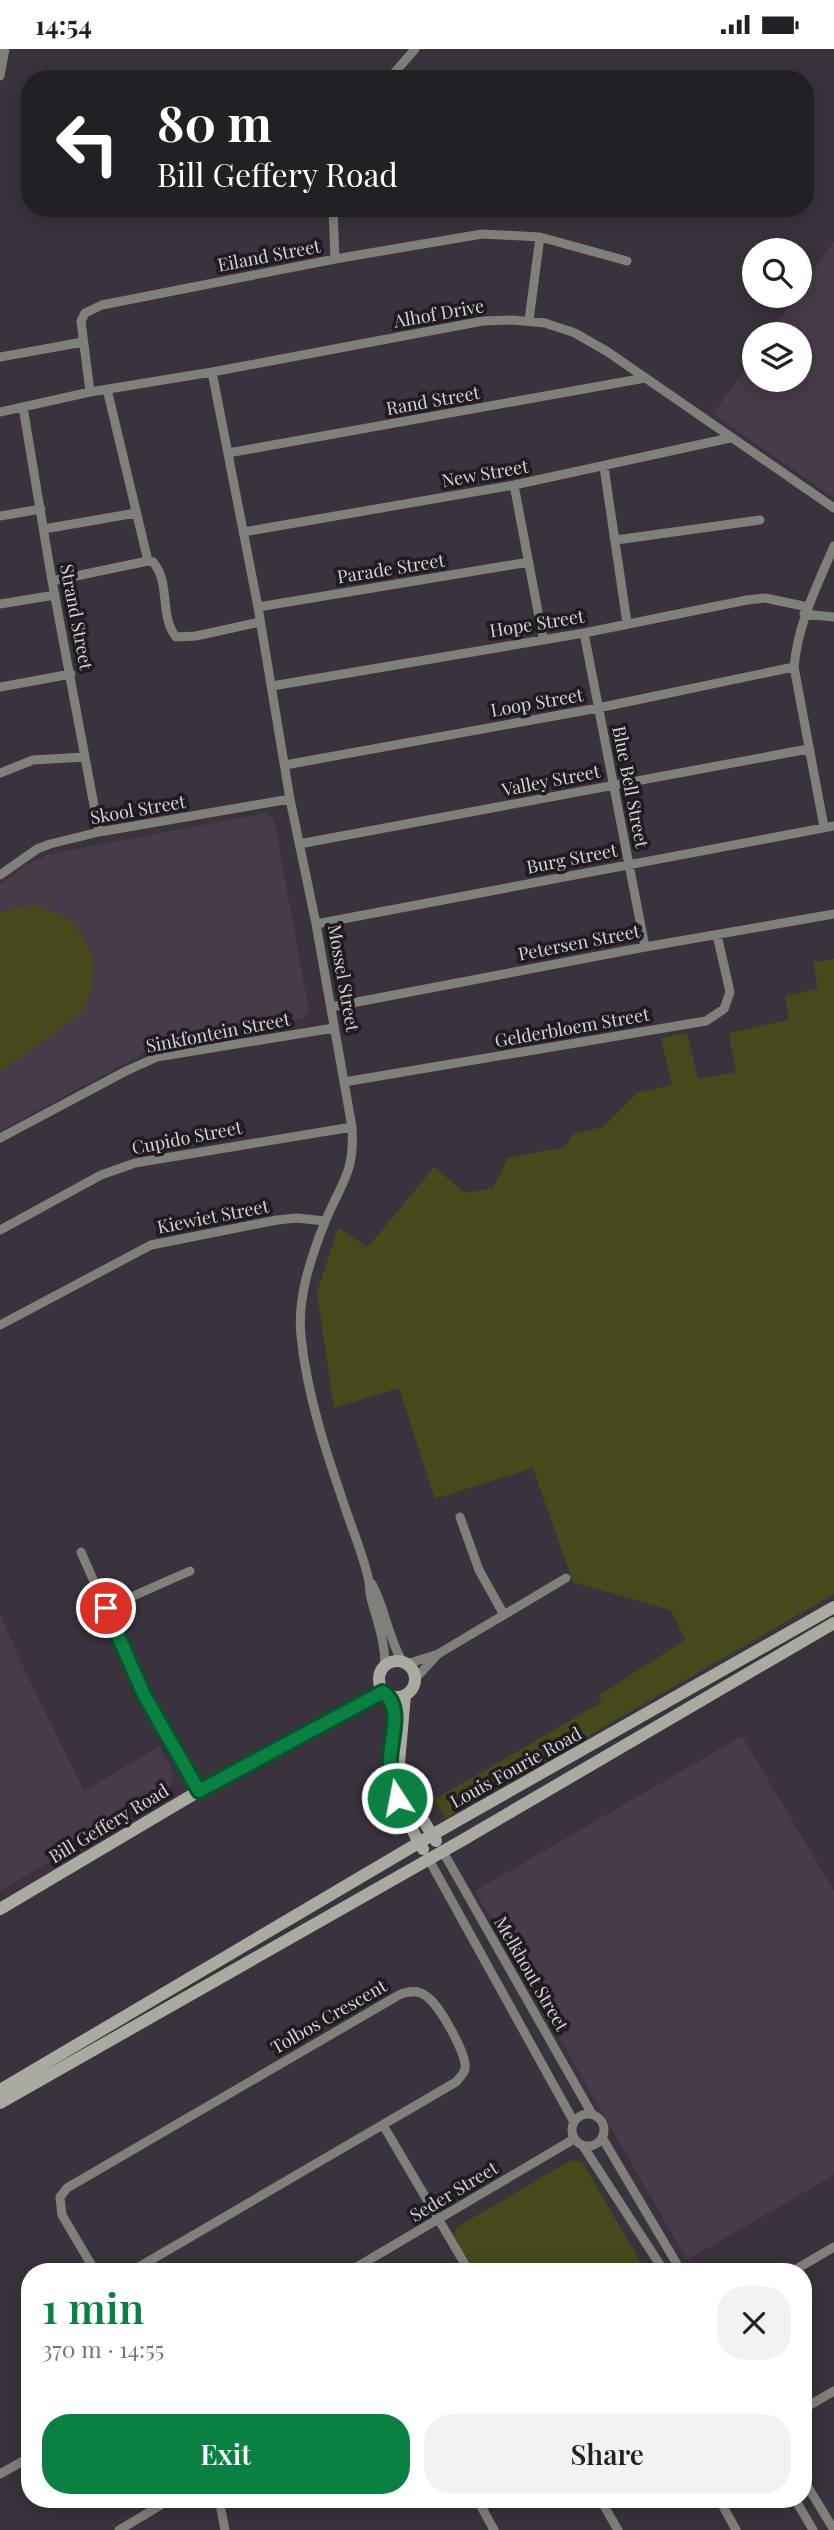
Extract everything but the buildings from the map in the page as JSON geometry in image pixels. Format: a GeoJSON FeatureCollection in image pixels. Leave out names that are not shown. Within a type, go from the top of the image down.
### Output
{"type":"FeatureCollection","features":[{"type":"Feature","properties":{"kind":"main road","name":"Louis Fourie Road"},"geometry":{"type":"LineString","coordinates":[[0,2089],[432,1835],[834,1607]]}},
{"type":"Feature","properties":{"kind":"main road","name":"Louis Fourie Road"},"geometry":{"type":"LineString","coordinates":[[0,2103],[834,1623]]}},
{"type":"Feature","properties":{"kind":"main road"},"geometry":{"type":"LineString","coordinates":[[383,1690],[399,1697],[411,1691],[415,1679],[411,1668],[396,1661],[385,1665],[379,1673],[383,1690],[394,1717],[390,1763],[394,1790],[428,1858]]}},
{"type":"Feature","properties":{"kind":"main road","name":"Bill Geffery Road"},"geometry":{"type":"LineString","coordinates":[[0,1909],[199,1791],[383,1690]]}},
{"type":"Feature","properties":{"kind":"main road"},"geometry":{"type":"LineString","coordinates":[[405,1695],[399,1763],[410,1799],[442,1850]]}},
{"type":"Feature","properties":{"kind":"street"},"geometry":{"type":"LineString","coordinates":[[0,76],[5,49]]}},
{"type":"Feature","properties":{"kind":"street"},"geometry":{"type":"LineString","coordinates":[[397,70],[415,49]]}},
{"type":"Feature","properties":{"kind":"street"},"geometry":{"type":"LineString","coordinates":[[333,217],[335,259]]}},
{"type":"Feature","properties":{"kind":"street","name":"Eiland Street"},"geometry":{"type":"LineString","coordinates":[[90,392],[81,321],[85,313],[92,308],[335,259],[482,234],[540,237],[627,261]]}},
{"type":"Feature","properties":{"kind":"street"},"geometry":{"type":"LineString","coordinates":[[529,320],[540,237]]}},
{"type":"Feature","properties":{"kind":"street","name":"Alhof Drive"},"geometry":{"type":"LineString","coordinates":[[0,412],[90,392],[483,321],[529,320],[575,333],[834,508]]}},
{"type":"Feature","properties":{"kind":"street"},"geometry":{"type":"LineString","coordinates":[[0,357],[83,342]]}},
{"type":"Feature","properties":{"kind":"street","name":"Mossel Street"},"geometry":{"type":"LineString","coordinates":[[212,372],[258,607],[290,799],[316,924],[352,1127],[354,1147],[351,1167],[326,1221],[305,1288],[300,1315],[311,1394],[369,1580]]}},
{"type":"Feature","properties":{"kind":"street","name":"Rand Street"},"geometry":{"type":"LineString","coordinates":[[228,453],[645,378]]}},
{"type":"Feature","properties":{"kind":"street"},"geometry":{"type":"LineString","coordinates":[[107,389],[148,561]]}},
{"type":"Feature","properties":{"kind":"street","name":"Strand Street"},"geometry":{"type":"LineString","coordinates":[[23,407],[99,832]]}},
{"type":"Feature","properties":{"kind":"street","name":"New Street"},"geometry":{"type":"LineString","coordinates":[[243,532],[514,485],[730,438]]}},
{"type":"Feature","properties":{"kind":"street"},"geometry":{"type":"LineString","coordinates":[[604,467],[627,623]]}},
{"type":"Feature","properties":{"kind":"street"},"geometry":{"type":"LineString","coordinates":[[514,485],[543,638]]}},
{"type":"Feature","properties":{"kind":"street"},"geometry":{"type":"LineString","coordinates":[[0,516],[41,509]]}},
{"type":"Feature","properties":{"kind":"street"},"geometry":{"type":"LineString","coordinates":[[44,529],[136,513]]}},
{"type":"Feature","properties":{"kind":"street"},"geometry":{"type":"LineString","coordinates":[[616,540],[760,520]]}},
{"type":"Feature","properties":{"kind":"street"},"geometry":{"type":"LineString","coordinates":[[829,826],[808,749],[794,667],[796,644],[806,610],[834,546]]}},
{"type":"Feature","properties":{"kind":"street"},"geometry":{"type":"LineString","coordinates":[[52,581],[148,561],[153,562],[161,575],[169,626],[176,637],[196,636],[260,622]]}},
{"type":"Feature","properties":{"kind":"street","name":"Parade Street"},"geometry":{"type":"LineString","coordinates":[[258,607],[529,562]]}},
{"type":"Feature","properties":{"kind":"street"},"geometry":{"type":"LineString","coordinates":[[0,604],[55,595]]}},
{"type":"Feature","properties":{"kind":"street","name":"Hope Street"},"geometry":{"type":"LineString","coordinates":[[272,686],[584,632],[747,600],[765,599],[834,617]]}},
{"type":"Feature","properties":{"kind":"street","name":"Blue Bell Street"},"geometry":{"type":"LineString","coordinates":[[584,632],[645,947]]}},
{"type":"Feature","properties":{"kind":"street","name":"Loop Street"},"geometry":{"type":"LineString","coordinates":[[285,765],[598,708],[794,667]]}},
{"type":"Feature","properties":{"kind":"street"},"geometry":{"type":"LineString","coordinates":[[0,687],[71,674]]}},
{"type":"Feature","properties":{"kind":"street","name":"Valley Street"},"geometry":{"type":"LineString","coordinates":[[299,844],[808,749]]}},
{"type":"Feature","properties":{"kind":"street"},"geometry":{"type":"LineString","coordinates":[[0,773],[33,761],[85,757]]}},
{"type":"Feature","properties":{"kind":"street","name":"Skool Street"},"geometry":{"type":"LineString","coordinates":[[0,875],[44,846],[99,832],[290,799]]}},
{"type":"Feature","properties":{"kind":"street","name":"Burg Street"},"geometry":{"type":"LineString","coordinates":[[316,924],[829,826]]}},
{"type":"Feature","properties":{"kind":"street","name":"Petersen Street"},"geometry":{"type":"LineString","coordinates":[[331,1007],[834,914]]}},
{"type":"Feature","properties":{"kind":"street","name":"Gelderbloem Street"},"geometry":{"type":"LineString","coordinates":[[344,1082],[706,1021],[724,1009],[730,992],[717,935]]}},
{"type":"Feature","properties":{"kind":"street","name":"Sinkfontein Street"},"geometry":{"type":"LineString","coordinates":[[0,1138],[157,1057],[334,1028]]}},
{"type":"Feature","properties":{"kind":"street","name":"Cupido Street"},"geometry":{"type":"LineString","coordinates":[[0,1230],[101,1175],[135,1163],[176,1154],[352,1127]]}},
{"type":"Feature","properties":{"kind":"street","name":"Kiewiet Street"},"geometry":{"type":"LineString","coordinates":[[0,1325],[151,1245],[277,1220],[297,1218],[326,1221]]}},
{"type":"Feature","properties":{"kind":"street"},"geometry":{"type":"LineString","coordinates":[[460,1517],[478,1570],[504,1615]]}},
{"type":"Feature","properties":{"kind":"street"},"geometry":{"type":"LineString","coordinates":[[81,1552],[144,1695],[199,1791]]}},
{"type":"Feature","properties":{"kind":"street"},"geometry":{"type":"LineString","coordinates":[[106,1608],[190,1571]]}},
{"type":"Feature","properties":{"kind":"street"},"geometry":{"type":"LineString","coordinates":[[369,1580],[377,1595],[392,1644],[404,1663],[438,1654],[566,1578]]}},
{"type":"Feature","properties":{"kind":"street"},"geometry":{"type":"LineString","coordinates":[[369,1580],[371,1598],[384,1644],[385,1665]]}},
{"type":"Feature","properties":{"kind":"street"},"geometry":{"type":"LineString","coordinates":[[415,1679],[438,1654]]}},
{"type":"Feature","properties":{"kind":"street","name":"Melkhout Street"},"geometry":{"type":"LineString","coordinates":[[442,1850],[592,2114]]}},
{"type":"Feature","properties":{"kind":"street","name":"Melkhout Street"},"geometry":{"type":"LineString","coordinates":[[428,1858],[574,2122]]}},
{"type":"Feature","properties":{"kind":"street","name":"Tolbos Crescent"},"geometry":{"type":"LineString","coordinates":[[90,2263],[62,2215],[60,2197],[67,2188],[399,1995],[419,1993],[431,1999],[465,2059],[465,2069],[456,2082],[146,2263]]}},
{"type":"Feature","properties":{"kind":"street"},"geometry":{"type":"LineString","coordinates":[[659,2263],[583,2146],[574,2139],[574,2122],[583,2115],[592,2114],[603,2122],[603,2139],[676,2263]]}},
{"type":"Feature","properties":{"kind":"street"},"geometry":{"type":"LineString","coordinates":[[383,2125],[464,2263]]}},
{"type":"Feature","properties":{"kind":"street","name":"Seder Street"},"geometry":{"type":"LineString","coordinates":[[364,2263],[574,2139]]}},
{"type":"Feature","properties":{"kind":"street"},"geometry":{"type":"LineString","coordinates":[[583,2146],[594,2146],[603,2139]]}},
{"type":"Feature","properties":{"kind":"street"},"geometry":{"type":"LineString","coordinates":[[807,2263],[834,2248]]}},
{"type":"Feature","properties":{"kind":"street"},"geometry":{"type":"LineString","coordinates":[[812,2404],[834,2391]]}},
{"type":"Feature","properties":{"kind":"street"},"geometry":{"type":"LineString","coordinates":[[0,2474],[21,2462]]}},
{"type":"Feature","properties":{"kind":"street"},"geometry":{"type":"LineString","coordinates":[[812,2494],[834,2530]]}},
{"type":"Feature","properties":{"kind":"street"},"geometry":{"type":"LineString","coordinates":[[119,2530],[155,2508]]}},
{"type":"Feature","properties":{"kind":"street"},"geometry":{"type":"LineString","coordinates":[[221,2508],[225,2530]]}},
{"type":"Feature","properties":{"kind":"street"},"geometry":{"type":"LineString","coordinates":[[482,2508],[494,2530]]}},
{"type":"Feature","properties":{"kind":"street"},"geometry":{"type":"LineString","coordinates":[[605,2508],[618,2530]]}},
{"type":"Feature","properties":{"kind":"street"},"geometry":{"type":"LineString","coordinates":[[724,2508],[736,2530]]}},
{"type":"Feature","properties":{"kind":"street"},"geometry":{"type":"LineString","coordinates":[[800,2508],[813,2530]]}},
{"type":"Feature","properties":{"kind":"shaded area"},"geometry":{"type":"Polygon","coordinates":[[[834,241],[834,498],[713,414],[742,373],[742,392],[812,392],[812,322],[778,322],[787,308],[812,308],[812,273],[834,241]]]}},
{"type":"Feature","properties":{"kind":"shaded area"},"geometry":{"type":"Polygon","coordinates":[[[267,813],[274,819],[309,1011],[303,1018],[155,1047],[0,1131],[0,885],[26,865],[50,854],[267,813]]]}},
{"type":"Feature","properties":{"kind":"shaded area"},"geometry":{"type":"Polygon","coordinates":[[[0,1613],[23,1667],[84,1791],[160,1746],[174,1775],[168,1792],[0,1891],[0,1613]]]}},
{"type":"Feature","properties":{"kind":"shaded area"},"geometry":{"type":"Polygon","coordinates":[[[742,1736],[834,1891],[834,2175],[687,2260],[475,1891],[742,1736]]]}},
{"type":"Feature","properties":{"kind":"green space"},"geometry":{"type":"Polygon","coordinates":[[[38,905],[74,922],[93,957],[92,989],[82,1013],[0,1072],[0,914],[6,910],[38,905]]]}},
{"type":"Feature","properties":{"kind":"green space"},"geometry":{"type":"Polygon","coordinates":[[[834,959],[834,1594],[529,1770],[506,1776],[446,1819],[434,1800],[602,1702],[598,1696],[685,1640],[671,1610],[573,1582],[533,1468],[435,1499],[399,1388],[334,1408],[317,1292],[338,1228],[368,1247],[434,1167],[465,1193],[493,1188],[508,1158],[565,1147],[573,1134],[603,1127],[637,1093],[672,1085],[661,1038],[687,1033],[698,1079],[736,1072],[729,1033],[789,1020],[785,996],[818,989],[813,962],[834,959]]]}},
{"type":"Feature","properties":{"kind":"green space"},"geometry":{"type":"Polygon","coordinates":[[[572,2160],[582,2162],[641,2263],[470,2263],[454,2236],[457,2227],[572,2160]]]}},
{"type":"Feature","properties":{"kind":"route"},"geometry":{"type":"LineString","coordinates":[[106,1608],[144,1695],[199,1791],[383,1692],[388,1695],[394,1717],[390,1763],[397,1798]]}}]}
